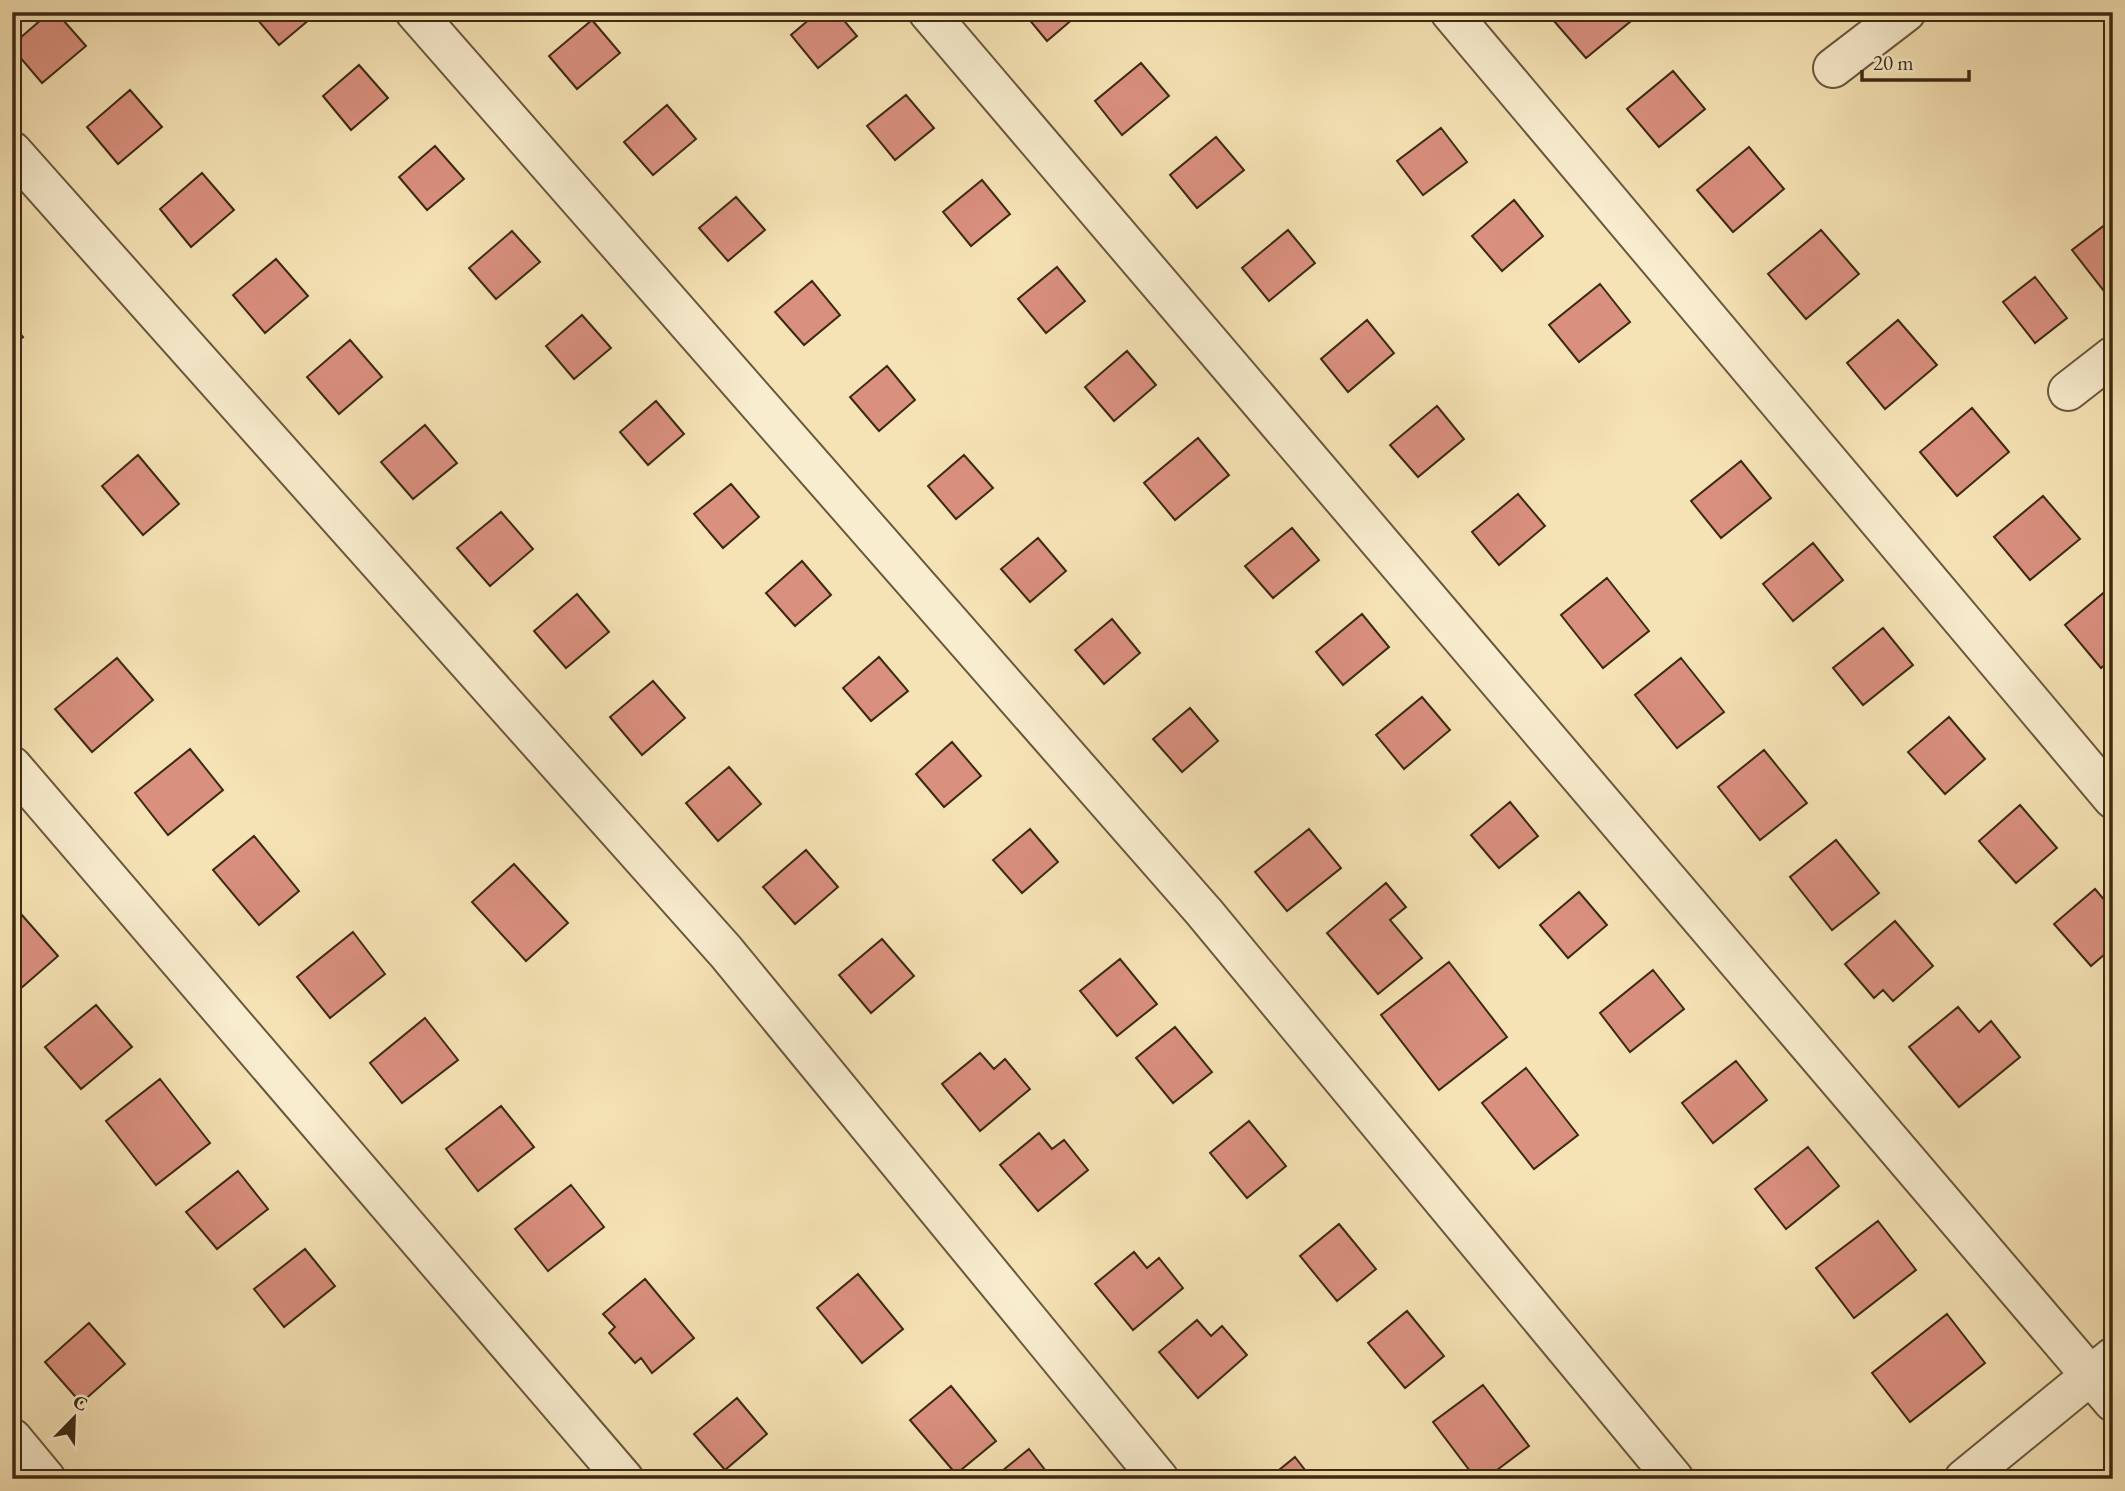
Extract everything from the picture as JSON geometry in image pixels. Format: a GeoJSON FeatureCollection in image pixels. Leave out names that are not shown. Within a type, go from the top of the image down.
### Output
{"type":"FeatureCollection","features":[{"type":"Feature","properties":{"kind":"street"},"geometry":{"type":"LineString","coordinates":[[415,12],[1204,912],[1674,1479]]}},
{"type":"Feature","properties":{"kind":"street"},"geometry":{"type":"LineString","coordinates":[[928,12],[2105,1378],[1964,1479]]}},
{"type":"Feature","properties":{"kind":"street"},"geometry":{"type":"LineString","coordinates":[[1450,12],[2113,799]]}},
{"type":"Feature","properties":{"kind":"street"},"geometry":{"type":"LineString","coordinates":[[1833,68],[1906,12]]}},
{"type":"Feature","properties":{"kind":"street"},"geometry":{"type":"LineString","coordinates":[[12,151],[726,952],[1159,1479]]}},
{"type":"Feature","properties":{"kind":"street"},"geometry":{"type":"LineString","coordinates":[[2068,391],[2113,356]]}},
{"type":"Feature","properties":{"kind":"street"},"geometry":{"type":"LineString","coordinates":[[12,766],[624,1479]]}},
{"type":"Feature","properties":{"kind":"street"},"geometry":{"type":"LineString","coordinates":[[12,1438],[46,1479]]}},
{"type":"Feature","properties":{"kind":"building"},"geometry":{"type":"Polygon","coordinates":[[[50,12],[56,12],[86,46],[42,83],[12,45],[50,12]]]}},
{"type":"Feature","properties":{"kind":"building"},"geometry":{"type":"Polygon","coordinates":[[[251,12],[314,12],[316,14],[279,45],[251,12]]]}},
{"type":"Feature","properties":{"kind":"building"},"geometry":{"type":"Polygon","coordinates":[[[818,12],[837,12],[857,36],[818,68],[791,35],[818,12]]]}},
{"type":"Feature","properties":{"kind":"building"},"geometry":{"type":"Polygon","coordinates":[[[1023,12],[1081,12],[1047,41],[1023,12]]]}},
{"type":"Feature","properties":{"kind":"building"},"geometry":{"type":"Polygon","coordinates":[[[1565,12],[1624,12],[1631,21],[1586,58],[1554,21],[1565,12]]]}},
{"type":"Feature","properties":{"kind":"building"},"geometry":{"type":"Polygon","coordinates":[[[592,20],[620,53],[577,89],[549,56],[592,20]]]}},
{"type":"Feature","properties":{"kind":"building"},"geometry":{"type":"Polygon","coordinates":[[[1141,63],[1169,96],[1122,135],[1095,101],[1141,63]]]}},
{"type":"Feature","properties":{"kind":"building"},"geometry":{"type":"Polygon","coordinates":[[[359,65],[388,98],[351,130],[323,96],[359,65]]]}},
{"type":"Feature","properties":{"kind":"building"},"geometry":{"type":"Polygon","coordinates":[[[1673,71],[1705,109],[1659,147],[1627,109],[1673,71]]]}},
{"type":"Feature","properties":{"kind":"building"},"geometry":{"type":"Polygon","coordinates":[[[130,90],[162,127],[118,164],[87,127],[130,90]]]}},
{"type":"Feature","properties":{"kind":"building"},"geometry":{"type":"Polygon","coordinates":[[[906,95],[934,128],[895,160],[867,126],[906,95]]]}},
{"type":"Feature","properties":{"kind":"building"},"geometry":{"type":"Polygon","coordinates":[[[667,105],[696,139],[653,175],[624,142],[667,105]]]}},
{"type":"Feature","properties":{"kind":"building"},"geometry":{"type":"Polygon","coordinates":[[[1441,128],[1467,162],[1423,195],[1397,161],[1441,128]]]}},
{"type":"Feature","properties":{"kind":"building"},"geometry":{"type":"Polygon","coordinates":[[[1216,137],[1244,170],[1197,208],[1170,175],[1216,137]]]}},
{"type":"Feature","properties":{"kind":"building"},"geometry":{"type":"Polygon","coordinates":[[[435,146],[464,179],[427,210],[399,177],[435,146]]]}},
{"type":"Feature","properties":{"kind":"building"},"geometry":{"type":"Polygon","coordinates":[[[1749,147],[1784,189],[1733,232],[1697,190],[1749,147]]]}},
{"type":"Feature","properties":{"kind":"building"},"geometry":{"type":"Polygon","coordinates":[[[202,173],[234,210],[191,247],[160,209],[202,173]]]}},
{"type":"Feature","properties":{"kind":"building"},"geometry":{"type":"Polygon","coordinates":[[[982,180],[1010,214],[971,246],[943,212],[982,180]]]}},
{"type":"Feature","properties":{"kind":"building"},"geometry":{"type":"Polygon","coordinates":[[[736,197],[765,230],[728,261],[699,228],[736,197]]]}},
{"type":"Feature","properties":{"kind":"building"},"geometry":{"type":"Polygon","coordinates":[[[1514,200],[1543,236],[1502,271],[1472,236],[1514,200]]]}},
{"type":"Feature","properties":{"kind":"building"},"geometry":{"type":"Polygon","coordinates":[[[2106,224],[2113,233],[2113,284],[2104,291],[2072,250],[2106,224]]]}},
{"type":"Feature","properties":{"kind":"building"},"geometry":{"type":"Polygon","coordinates":[[[1288,230],[1315,263],[1269,301],[1242,268],[1288,230]]]}},
{"type":"Feature","properties":{"kind":"building"},"geometry":{"type":"Polygon","coordinates":[[[1821,230],[1859,274],[1806,319],[1768,274],[1821,230]]]}},
{"type":"Feature","properties":{"kind":"building"},"geometry":{"type":"Polygon","coordinates":[[[512,231],[540,262],[496,299],[469,268],[512,231]]]}},
{"type":"Feature","properties":{"kind":"building"},"geometry":{"type":"Polygon","coordinates":[[[276,259],[308,296],[265,333],[233,295],[276,259]]]}},
{"type":"Feature","properties":{"kind":"building"},"geometry":{"type":"Polygon","coordinates":[[[1057,267],[1085,301],[1046,333],[1018,299],[1057,267]]]}},
{"type":"Feature","properties":{"kind":"building"},"geometry":{"type":"Polygon","coordinates":[[[2035,277],[2067,318],[2035,343],[2003,302],[2035,277]]]}},
{"type":"Feature","properties":{"kind":"building"},"geometry":{"type":"Polygon","coordinates":[[[812,281],[840,315],[804,345],[775,312],[812,281]]]}},
{"type":"Feature","properties":{"kind":"building"},"geometry":{"type":"Polygon","coordinates":[[[1600,284],[1630,322],[1579,362],[1549,325],[1600,284]]]}},
{"type":"Feature","properties":{"kind":"building"},"geometry":{"type":"Polygon","coordinates":[[[582,315],[611,348],[574,379],[546,346],[582,315]]]}},
{"type":"Feature","properties":{"kind":"building"},"geometry":{"type":"Polygon","coordinates":[[[1367,320],[1394,353],[1348,392],[1321,359],[1367,320]]]}},
{"type":"Feature","properties":{"kind":"building"},"geometry":{"type":"Polygon","coordinates":[[[1898,320],[1937,365],[1885,409],[1847,363],[1898,320]]]}},
{"type":"Feature","properties":{"kind":"building"},"geometry":{"type":"Polygon","coordinates":[[[12,324],[23,337],[12,346],[12,324]]]}},
{"type":"Feature","properties":{"kind":"building"},"geometry":{"type":"Polygon","coordinates":[[[350,340],[382,377],[339,414],[307,377],[350,340]]]}},
{"type":"Feature","properties":{"kind":"building"},"geometry":{"type":"Polygon","coordinates":[[[1127,351],[1156,385],[1114,421],[1085,387],[1127,351]]]}},
{"type":"Feature","properties":{"kind":"building"},"geometry":{"type":"Polygon","coordinates":[[[887,366],[915,400],[879,431],[850,397],[887,366]]]}},
{"type":"Feature","properties":{"kind":"building"},"geometry":{"type":"Polygon","coordinates":[[[656,401],[684,434],[648,465],[620,432],[656,401]]]}},
{"type":"Feature","properties":{"kind":"building"},"geometry":{"type":"Polygon","coordinates":[[[1437,406],[1464,439],[1418,477],[1390,445],[1437,406]]]}},
{"type":"Feature","properties":{"kind":"building"},"geometry":{"type":"Polygon","coordinates":[[[1972,408],[2009,452],[1957,496],[1920,452],[1972,408]]]}},
{"type":"Feature","properties":{"kind":"building"},"geometry":{"type":"Polygon","coordinates":[[[425,425],[457,463],[413,499],[381,462],[425,425]]]}},
{"type":"Feature","properties":{"kind":"building"},"geometry":{"type":"Polygon","coordinates":[[[1198,438],[1229,475],[1175,520],[1144,483],[1198,438]]]}},
{"type":"Feature","properties":{"kind":"building"},"geometry":{"type":"Polygon","coordinates":[[[138,455],[179,504],[143,535],[102,486],[138,455]]]}},
{"type":"Feature","properties":{"kind":"building"},"geometry":{"type":"Polygon","coordinates":[[[964,455],[993,488],[956,519],[928,486],[964,455]]]}},
{"type":"Feature","properties":{"kind":"building"},"geometry":{"type":"Polygon","coordinates":[[[1741,461],[1771,498],[1721,538],[1691,501],[1741,461]]]}},
{"type":"Feature","properties":{"kind":"building"},"geometry":{"type":"Polygon","coordinates":[[[731,484],[759,517],[723,548],[694,514],[731,484]]]}},
{"type":"Feature","properties":{"kind":"building"},"geometry":{"type":"Polygon","coordinates":[[[1518,494],[1545,526],[1499,565],[1472,532],[1518,494]]]}},
{"type":"Feature","properties":{"kind":"building"},"geometry":{"type":"Polygon","coordinates":[[[2043,496],[2080,539],[2030,580],[1994,537],[2043,496]]]}},
{"type":"Feature","properties":{"kind":"building"},"geometry":{"type":"Polygon","coordinates":[[[501,512],[533,549],[490,586],[457,548],[501,512]]]}},
{"type":"Feature","properties":{"kind":"building"},"geometry":{"type":"Polygon","coordinates":[[[1292,528],[1319,560],[1273,598],[1245,566],[1292,528]]]}},
{"type":"Feature","properties":{"kind":"building"},"geometry":{"type":"Polygon","coordinates":[[[1038,538],[1066,571],[1030,602],[1001,569],[1038,538]]]}},
{"type":"Feature","properties":{"kind":"building"},"geometry":{"type":"Polygon","coordinates":[[[1813,543],[1843,580],[1793,621],[1763,584],[1813,543]]]}},
{"type":"Feature","properties":{"kind":"building"},"geometry":{"type":"Polygon","coordinates":[[[802,561],[831,595],[795,626],[766,593],[802,561]]]}},
{"type":"Feature","properties":{"kind":"building"},"geometry":{"type":"Polygon","coordinates":[[[1607,578],[1649,631],[1603,668],[1561,615],[1607,578]]]}},
{"type":"Feature","properties":{"kind":"building"},"geometry":{"type":"Polygon","coordinates":[[[2113,585],[2113,658],[2101,668],[2065,625],[2113,585]]]}},
{"type":"Feature","properties":{"kind":"building"},"geometry":{"type":"Polygon","coordinates":[[[577,594],[609,632],[566,668],[534,631],[577,594]]]}},
{"type":"Feature","properties":{"kind":"building"},"geometry":{"type":"Polygon","coordinates":[[[1362,614],[1389,647],[1343,685],[1316,652],[1362,614]]]}},
{"type":"Feature","properties":{"kind":"building"},"geometry":{"type":"Polygon","coordinates":[[[1112,619],[1140,653],[1104,684],[1075,650],[1112,619]]]}},
{"type":"Feature","properties":{"kind":"building"},"geometry":{"type":"Polygon","coordinates":[[[1883,628],[1913,665],[1863,705],[1833,668],[1883,628]]]}},
{"type":"Feature","properties":{"kind":"building"},"geometry":{"type":"Polygon","coordinates":[[[879,657],[908,691],[871,721],[843,688],[879,657]]]}},
{"type":"Feature","properties":{"kind":"building"},"geometry":{"type":"Polygon","coordinates":[[[117,658],[153,700],[92,752],[55,709],[117,658]]]}},
{"type":"Feature","properties":{"kind":"building"},"geometry":{"type":"Polygon","coordinates":[[[1681,658],[1724,712],[1677,748],[1635,695],[1681,658]]]}},
{"type":"Feature","properties":{"kind":"building"},"geometry":{"type":"Polygon","coordinates":[[[653,681],[685,718],[642,755],[610,717],[653,681]]]}},
{"type":"Feature","properties":{"kind":"building"},"geometry":{"type":"Polygon","coordinates":[[[1422,697],[1450,730],[1404,769],[1376,735],[1422,697]]]}},
{"type":"Feature","properties":{"kind":"building"},"geometry":{"type":"Polygon","coordinates":[[[1190,708],[1218,741],[1182,772],[1153,739],[1190,708]]]}},
{"type":"Feature","properties":{"kind":"building"},"geometry":{"type":"Polygon","coordinates":[[[1949,717],[1985,759],[1945,794],[1908,752],[1949,717]]]}},
{"type":"Feature","properties":{"kind":"building"},"geometry":{"type":"Polygon","coordinates":[[[952,742],[981,776],[944,807],[916,774],[952,742]]]}},
{"type":"Feature","properties":{"kind":"building"},"geometry":{"type":"Polygon","coordinates":[[[190,749],[223,790],[168,835],[135,793],[190,749]]]}},
{"type":"Feature","properties":{"kind":"building"},"geometry":{"type":"Polygon","coordinates":[[[1764,750],[1807,803],[1760,840],[1718,787],[1764,750]]]}},
{"type":"Feature","properties":{"kind":"building"},"geometry":{"type":"Polygon","coordinates":[[[729,767],[761,804],[718,841],[686,803],[729,767]]]}},
{"type":"Feature","properties":{"kind":"building"},"geometry":{"type":"Polygon","coordinates":[[[1510,802],[1538,836],[1499,868],[1471,835],[1510,802]]]}},
{"type":"Feature","properties":{"kind":"building"},"geometry":{"type":"Polygon","coordinates":[[[2020,805],[2057,848],[2016,883],[1979,841],[2020,805]]]}},
{"type":"Feature","properties":{"kind":"building"},"geometry":{"type":"Polygon","coordinates":[[[1030,829],[1058,862],[1022,893],[993,860],[1030,829]]]}},
{"type":"Feature","properties":{"kind":"building"},"geometry":{"type":"Polygon","coordinates":[[[1309,829],[1341,868],[1287,911],[1255,872],[1309,829]]]}},
{"type":"Feature","properties":{"kind":"building"},"geometry":{"type":"Polygon","coordinates":[[[254,836],[299,891],[259,925],[213,870],[254,836]]]}},
{"type":"Feature","properties":{"kind":"building"},"geometry":{"type":"Polygon","coordinates":[[[1836,840],[1879,893],[1832,930],[1790,877],[1836,840]]]}},
{"type":"Feature","properties":{"kind":"building"},"geometry":{"type":"Polygon","coordinates":[[[806,850],[838,887],[795,924],[763,887],[806,850]]]}},
{"type":"Feature","properties":{"kind":"building"},"geometry":{"type":"Polygon","coordinates":[[[514,864],[568,923],[526,961],[472,902],[514,864]]]}},
{"type":"Feature","properties":{"kind":"building"},"geometry":{"type":"Polygon","coordinates":[[[1386,883],[1406,907],[1390,920],[1422,958],[1378,994],[1327,933],[1386,883]]]}},
{"type":"Feature","properties":{"kind":"building"},"geometry":{"type":"Polygon","coordinates":[[[2095,889],[2113,910],[2113,947],[2091,966],[2054,924],[2095,889]]]}},
{"type":"Feature","properties":{"kind":"building"},"geometry":{"type":"Polygon","coordinates":[[[1579,892],[1607,925],[1568,958],[1540,925],[1579,892]]]}},
{"type":"Feature","properties":{"kind":"building"},"geometry":{"type":"Polygon","coordinates":[[[21,914],[58,956],[12,996],[12,922],[21,914]]]}},
{"type":"Feature","properties":{"kind":"building"},"geometry":{"type":"Polygon","coordinates":[[[1895,921],[1933,966],[1893,1001],[1883,990],[1874,998],[1845,964],[1895,921]]]}},
{"type":"Feature","properties":{"kind":"building"},"geometry":{"type":"Polygon","coordinates":[[[353,932],[385,974],[330,1018],[297,977],[353,932]]]}},
{"type":"Feature","properties":{"kind":"building"},"geometry":{"type":"Polygon","coordinates":[[[882,939],[914,976],[871,1013],[839,975],[882,939]]]}},
{"type":"Feature","properties":{"kind":"building"},"geometry":{"type":"Polygon","coordinates":[[[1120,959],[1157,1004],[1117,1036],[1080,991],[1120,959]]]}},
{"type":"Feature","properties":{"kind":"building"},"geometry":{"type":"Polygon","coordinates":[[[1449,962],[1507,1037],[1439,1090],[1381,1015],[1449,962]]]}},
{"type":"Feature","properties":{"kind":"building"},"geometry":{"type":"Polygon","coordinates":[[[1653,970],[1684,1009],[1630,1052],[1600,1013],[1653,970]]]}},
{"type":"Feature","properties":{"kind":"building"},"geometry":{"type":"Polygon","coordinates":[[[96,1005],[132,1047],[81,1089],[45,1047],[96,1005]]]}},
{"type":"Feature","properties":{"kind":"building"},"geometry":{"type":"Polygon","coordinates":[[[1958,1007],[1979,1032],[1991,1021],[2020,1057],[1959,1107],[1909,1047],[1958,1007]]]}},
{"type":"Feature","properties":{"kind":"building"},"geometry":{"type":"Polygon","coordinates":[[[425,1018],[458,1060],[402,1103],[370,1063],[425,1018]]]}},
{"type":"Feature","properties":{"kind":"building"},"geometry":{"type":"Polygon","coordinates":[[[1175,1027],[1212,1072],[1173,1103],[1136,1058],[1175,1027]]]}},
{"type":"Feature","properties":{"kind":"building"},"geometry":{"type":"Polygon","coordinates":[[[980,1053],[994,1069],[1005,1059],[1030,1089],[980,1131],[942,1084],[980,1053]]]}},
{"type":"Feature","properties":{"kind":"building"},"geometry":{"type":"Polygon","coordinates":[[[1736,1061],[1767,1100],[1713,1143],[1682,1103],[1736,1061]]]}},
{"type":"Feature","properties":{"kind":"building"},"geometry":{"type":"Polygon","coordinates":[[[1526,1068],[1578,1135],[1534,1169],[1482,1103],[1526,1068]]]}},
{"type":"Feature","properties":{"kind":"building"},"geometry":{"type":"Polygon","coordinates":[[[160,1079],[210,1143],[156,1185],[106,1121],[160,1079]]]}},
{"type":"Feature","properties":{"kind":"building"},"geometry":{"type":"Polygon","coordinates":[[[501,1106],[534,1147],[478,1191],[446,1149],[501,1106]]]}},
{"type":"Feature","properties":{"kind":"building"},"geometry":{"type":"Polygon","coordinates":[[[1249,1121],[1286,1166],[1247,1198],[1210,1153],[1249,1121]]]}},
{"type":"Feature","properties":{"kind":"building"},"geometry":{"type":"Polygon","coordinates":[[[1039,1133],[1052,1149],[1064,1140],[1088,1170],[1038,1211],[1000,1165],[1039,1133]]]}},
{"type":"Feature","properties":{"kind":"building"},"geometry":{"type":"Polygon","coordinates":[[[1808,1147],[1839,1186],[1786,1229],[1755,1189],[1808,1147]]]}},
{"type":"Feature","properties":{"kind":"building"},"geometry":{"type":"Polygon","coordinates":[[[238,1171],[268,1209],[217,1249],[186,1212],[238,1171]]]}},
{"type":"Feature","properties":{"kind":"building"},"geometry":{"type":"Polygon","coordinates":[[[571,1185],[604,1227],[548,1271],[515,1229],[571,1185]]]}},
{"type":"Feature","properties":{"kind":"building"},"geometry":{"type":"Polygon","coordinates":[[[1878,1221],[1916,1270],[1854,1318],[1816,1268],[1878,1221]]]}},
{"type":"Feature","properties":{"kind":"building"},"geometry":{"type":"Polygon","coordinates":[[[1339,1224],[1376,1269],[1337,1301],[1300,1256],[1339,1224]]]}},
{"type":"Feature","properties":{"kind":"building"},"geometry":{"type":"Polygon","coordinates":[[[305,1249],[335,1286],[284,1327],[254,1289],[305,1249]]]}},
{"type":"Feature","properties":{"kind":"building"},"geometry":{"type":"Polygon","coordinates":[[[1134,1252],[1147,1268],[1159,1258],[1183,1288],[1133,1330],[1095,1284],[1134,1252]]]}},
{"type":"Feature","properties":{"kind":"building"},"geometry":{"type":"Polygon","coordinates":[[[858,1274],[903,1329],[862,1363],[817,1308],[858,1274]]]}},
{"type":"Feature","properties":{"kind":"building"},"geometry":{"type":"Polygon","coordinates":[[[645,1279],[694,1338],[652,1373],[641,1358],[635,1363],[609,1333],[615,1327],[603,1314],[645,1279]]]}},
{"type":"Feature","properties":{"kind":"building"},"geometry":{"type":"Polygon","coordinates":[[[1407,1311],[1444,1356],[1405,1388],[1368,1343],[1407,1311]]]}},
{"type":"Feature","properties":{"kind":"building"},"geometry":{"type":"Polygon","coordinates":[[[1947,1314],[1985,1363],[1910,1422],[1872,1373],[1947,1314]]]}},
{"type":"Feature","properties":{"kind":"building"},"geometry":{"type":"Polygon","coordinates":[[[1197,1320],[1211,1336],[1222,1326],[1247,1355],[1198,1398],[1159,1352],[1197,1320]]]}},
{"type":"Feature","properties":{"kind":"building"},"geometry":{"type":"Polygon","coordinates":[[[89,1323],[125,1364],[81,1403],[45,1362],[89,1323]]]}},
{"type":"Feature","properties":{"kind":"building"},"geometry":{"type":"Polygon","coordinates":[[[1483,1385],[1529,1446],[1485,1479],[1476,1479],[1433,1422],[1483,1385]]]}},
{"type":"Feature","properties":{"kind":"building"},"geometry":{"type":"Polygon","coordinates":[[[951,1386],[996,1441],[956,1474],[910,1420],[951,1386]]]}},
{"type":"Feature","properties":{"kind":"building"},"geometry":{"type":"Polygon","coordinates":[[[737,1398],[767,1434],[725,1470],[694,1434],[737,1398]]]}},
{"type":"Feature","properties":{"kind":"building"},"geometry":{"type":"Polygon","coordinates":[[[1029,1449],[1052,1479],[992,1479],[1029,1449]]]}},
{"type":"Feature","properties":{"kind":"building"},"geometry":{"type":"Polygon","coordinates":[[[1295,1457],[1312,1479],[1268,1479],[1295,1457]]]}}]}
